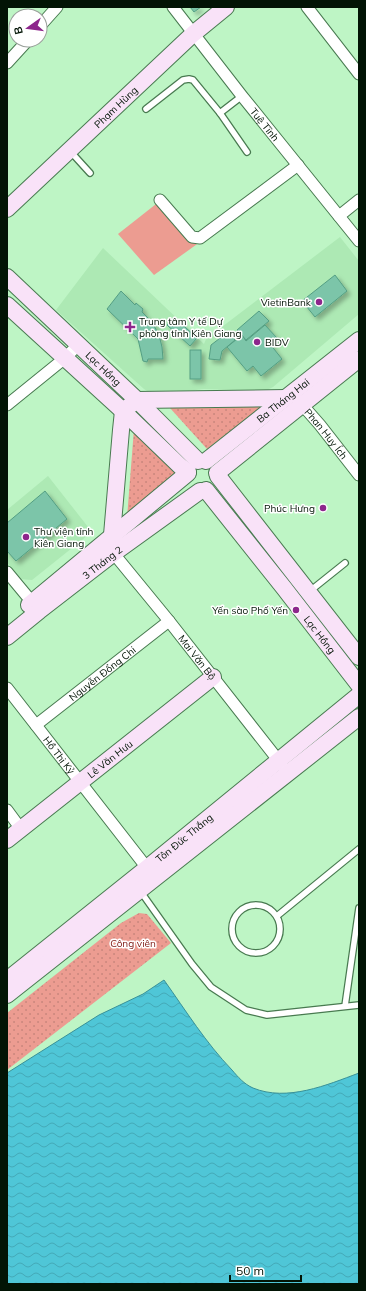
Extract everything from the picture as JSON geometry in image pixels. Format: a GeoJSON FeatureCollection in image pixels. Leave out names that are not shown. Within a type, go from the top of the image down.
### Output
{"type":"FeatureCollection","features":[{"type":"Feature","properties":{"kind":"street"},"geometry":{"type":"LineString","coordinates":[[48,17],[57,7]]}},
{"type":"Feature","properties":{"kind":"street","name":"Tuệ Tĩnh"},"geometry":{"type":"LineString","coordinates":[[173,7],[242,96],[359,241]]}},
{"type":"Feature","properties":{"kind":"street","name":"Phạm Hùng"},"geometry":{"type":"LineString","coordinates":[[7,209],[193,34],[226,7]]}},
{"type":"Feature","properties":{"kind":"street"},"geometry":{"type":"LineString","coordinates":[[307,7],[359,74]]}},
{"type":"Feature","properties":{"kind":"street"},"geometry":{"type":"LineString","coordinates":[[7,63],[21,48]]}},
{"type":"Feature","properties":{"kind":"street"},"geometry":{"type":"LineString","coordinates":[[160,200],[192,237],[200,238],[298,165]]}},
{"type":"Feature","properties":{"kind":"street"},"geometry":{"type":"LineString","coordinates":[[339,216],[359,200]]}},
{"type":"Feature","properties":{"kind":"street","name":"Lạc Hồng"},"geometry":{"type":"LineString","coordinates":[[7,277],[137,400],[195,467]]}},
{"type":"Feature","properties":{"kind":"street","name":"Lạc Hồng"},"geometry":{"type":"LineString","coordinates":[[7,305],[123,411],[180,466],[195,467]]}},
{"type":"Feature","properties":{"kind":"street","name":"Ba Tháng Hai"},"geometry":{"type":"LineString","coordinates":[[218,475],[293,399],[359,340]]}},
{"type":"Feature","properties":{"kind":"street"},"geometry":{"type":"LineString","coordinates":[[7,405],[66,358],[78,344]]}},
{"type":"Feature","properties":{"kind":"street","name":"Ba Tháng Hai"},"geometry":{"type":"LineString","coordinates":[[195,467],[293,399],[359,359]]}},
{"type":"Feature","properties":{"kind":"street"},"geometry":{"type":"LineString","coordinates":[[110,543],[123,411],[137,400],[293,399]]}},
{"type":"Feature","properties":{"kind":"street","name":"Phan Huy Ích"},"geometry":{"type":"LineString","coordinates":[[293,399],[359,475]]}},
{"type":"Feature","properties":{"kind":"street"},"geometry":{"type":"LineString","coordinates":[[214,465],[218,475],[215,484],[210,489],[203,491],[194,488],[188,479],[195,467],[214,465]]}},
{"type":"Feature","properties":{"kind":"street","name":"3 Tháng 2"},"geometry":{"type":"LineString","coordinates":[[7,637],[36,607],[195,467]]}},
{"type":"Feature","properties":{"kind":"street","name":"Lạc Hồng"},"geometry":{"type":"LineString","coordinates":[[218,475],[359,685]]}},
{"type":"Feature","properties":{"kind":"street","name":"Lạc Hồng"},"geometry":{"type":"LineString","coordinates":[[203,491],[290,583],[308,592],[359,657]]}},
{"type":"Feature","properties":{"kind":"street","name":"3 Tháng 2"},"geometry":{"type":"LineString","coordinates":[[110,543],[203,491]]}},
{"type":"Feature","properties":{"kind":"street","name":"Mai Văn Bộ"},"geometry":{"type":"LineString","coordinates":[[110,543],[169,621],[289,773]]}},
{"type":"Feature","properties":{"kind":"street"},"geometry":{"type":"LineString","coordinates":[[7,572],[36,607]]}},
{"type":"Feature","properties":{"kind":"street","name":"3 Tháng 2"},"geometry":{"type":"LineString","coordinates":[[7,624],[36,607]]}},
{"type":"Feature","properties":{"kind":"street","name":"Nguyễn Đổng Chi"},"geometry":{"type":"LineString","coordinates":[[36,725],[169,621]]}},
{"type":"Feature","properties":{"kind":"street","name":"Lê Văn Hưu"},"geometry":{"type":"LineString","coordinates":[[7,840],[213,677]]}},
{"type":"Feature","properties":{"kind":"street","name":"Hồ Thị Kỷ"},"geometry":{"type":"LineString","coordinates":[[7,688],[151,873]]}},
{"type":"Feature","properties":{"kind":"street","name":"Tôn Đức Thắng"},"geometry":{"type":"LineString","coordinates":[[7,995],[140,890],[151,873],[278,761],[359,695]]}},
{"type":"Feature","properties":{"kind":"street","name":"Tôn Đức Thắng"},"geometry":{"type":"LineString","coordinates":[[7,980],[289,773],[359,717]]}},
{"type":"Feature","properties":{"kind":"street"},"geometry":{"type":"LineString","coordinates":[[7,810],[21,829]]}},
{"type":"Feature","properties":{"kind":"lane"},"geometry":{"type":"LineString","coordinates":[[146,110],[183,80],[193,80],[220,113],[247,152]]}},
{"type":"Feature","properties":{"kind":"lane"},"geometry":{"type":"LineString","coordinates":[[220,113],[242,96]]}},
{"type":"Feature","properties":{"kind":"lane"},"geometry":{"type":"LineString","coordinates":[[69,151],[90,173]]}},
{"type":"Feature","properties":{"kind":"lane"},"geometry":{"type":"LineString","coordinates":[[308,592],[345,563]]}},
{"type":"Feature","properties":{"kind":"lane"},"geometry":{"type":"LineString","coordinates":[[277,916],[359,849]]}},
{"type":"Feature","properties":{"kind":"lane"},"geometry":{"type":"LineString","coordinates":[[140,890],[192,964],[211,987],[246,1010],[267,1015],[359,1005]]}},
{"type":"Feature","properties":{"kind":"lane"},"geometry":{"type":"LineString","coordinates":[[258,905],[268,908],[277,916],[280,924],[280,934],[276,943],[269,950],[259,954],[249,953],[240,948],[234,940],[232,930],[234,920],[239,912],[248,906],[258,905]]}},
{"type":"Feature","properties":{"kind":"lane"},"geometry":{"type":"LineString","coordinates":[[345,1006],[359,908]]}},
{"type":"Feature","properties":{"kind":"shaded area"},"geometry":{"type":"Polygon","coordinates":[[[340,237],[359,261],[359,314],[273,387],[265,391],[204,389],[153,395],[144,389],[56,310],[103,248],[204,344],[206,339],[340,237]]]}},
{"type":"Feature","properties":{"kind":"shaded area"},"geometry":{"type":"Polygon","coordinates":[[[48,476],[92,532],[32,580],[20,579],[7,562],[7,510],[48,476]]]}},
{"type":"Feature","properties":{"kind":"green space"},"geometry":{"type":"Polygon","coordinates":[[[165,197],[200,242],[154,275],[118,234],[165,197]]]}},
{"type":"Feature","properties":{"kind":"green space"},"geometry":{"type":"Polygon","coordinates":[[[267,403],[207,449],[170,408],[267,403]]]}},
{"type":"Feature","properties":{"kind":"green space"},"geometry":{"type":"Polygon","coordinates":[[[134,429],[181,474],[127,518],[134,429]]]}},
{"type":"Feature","properties":{"kind":"green space","name":"Công viên"},"geometry":{"type":"Polygon","coordinates":[[[139,913],[147,914],[171,943],[7,1070],[7,1013],[121,923],[139,913]]]}},
{"type":"Feature","properties":{"kind":"water"},"geometry":{"type":"Polygon","coordinates":[[[164,980],[196,1026],[223,1060],[239,1078],[253,1088],[266,1092],[293,1093],[320,1087],[359,1073],[359,1284],[7,1284],[7,1073],[99,1015],[143,994],[164,980]]]}},
{"type":"Feature","properties":{"kind":"building"},"geometry":{"type":"Polygon","coordinates":[[[190,7],[201,7],[194,12],[190,7]]]}},
{"type":"Feature","properties":{"kind":"building"},"geometry":{"type":"Polygon","coordinates":[[[335,275],[347,291],[315,317],[302,301],[335,275]]]}},
{"type":"Feature","properties":{"kind":"building"},"geometry":{"type":"Polygon","coordinates":[[[121,291],[135,305],[136,303],[143,309],[142,312],[152,322],[159,335],[163,359],[148,359],[147,362],[143,361],[138,339],[107,309],[121,291]]]}},
{"type":"Feature","properties":{"kind":"building"},"geometry":{"type":"Polygon","coordinates":[[[259,311],[269,321],[246,340],[237,330],[259,311]]]}},
{"type":"Feature","properties":{"kind":"building"},"geometry":{"type":"Polygon","coordinates":[[[174,317],[197,338],[190,346],[167,325],[174,317]]]}},
{"type":"Feature","properties":{"kind":"building"},"geometry":{"type":"Polygon","coordinates":[[[265,325],[277,338],[270,344],[282,359],[261,376],[253,366],[247,371],[227,347],[242,335],[246,341],[265,325]]]}},
{"type":"Feature","properties":{"kind":"building"},"geometry":{"type":"Polygon","coordinates":[[[228,332],[235,340],[222,351],[220,360],[209,359],[211,345],[228,332]]]}},
{"type":"Feature","properties":{"kind":"building"},"geometry":{"type":"Polygon","coordinates":[[[190,350],[201,350],[201,379],[190,379],[190,350]]]}},
{"type":"Feature","properties":{"kind":"building","name":"Thư viện tỉnh Kiên Giang"},"geometry":{"type":"Polygon","coordinates":[[[45,491],[67,519],[16,561],[7,551],[7,523],[45,491]]]}},
{"type":"Feature","properties":{"kind":"place","name":"VietinBank"},"geometry":{"type":"Point","coordinates":[319,302]}},
{"type":"Feature","properties":{"kind":"place","name":"Trung tâm Y tế Dự phòng tỉnh Kiên Giang"},"geometry":{"type":"Point","coordinates":[130,327]}},
{"type":"Feature","properties":{"kind":"place","name":"BIDV"},"geometry":{"type":"Point","coordinates":[257,342]}},
{"type":"Feature","properties":{"kind":"place","name":"Phúc Hưng"},"geometry":{"type":"Point","coordinates":[323,508]}},
{"type":"Feature","properties":{"kind":"place","name":"Thư viện tỉnh Kiên Giang"},"geometry":{"type":"Point","coordinates":[26,537]}},
{"type":"Feature","properties":{"kind":"place","name":"Yến sào Phố Yến"},"geometry":{"type":"Point","coordinates":[296,610]}}]}
